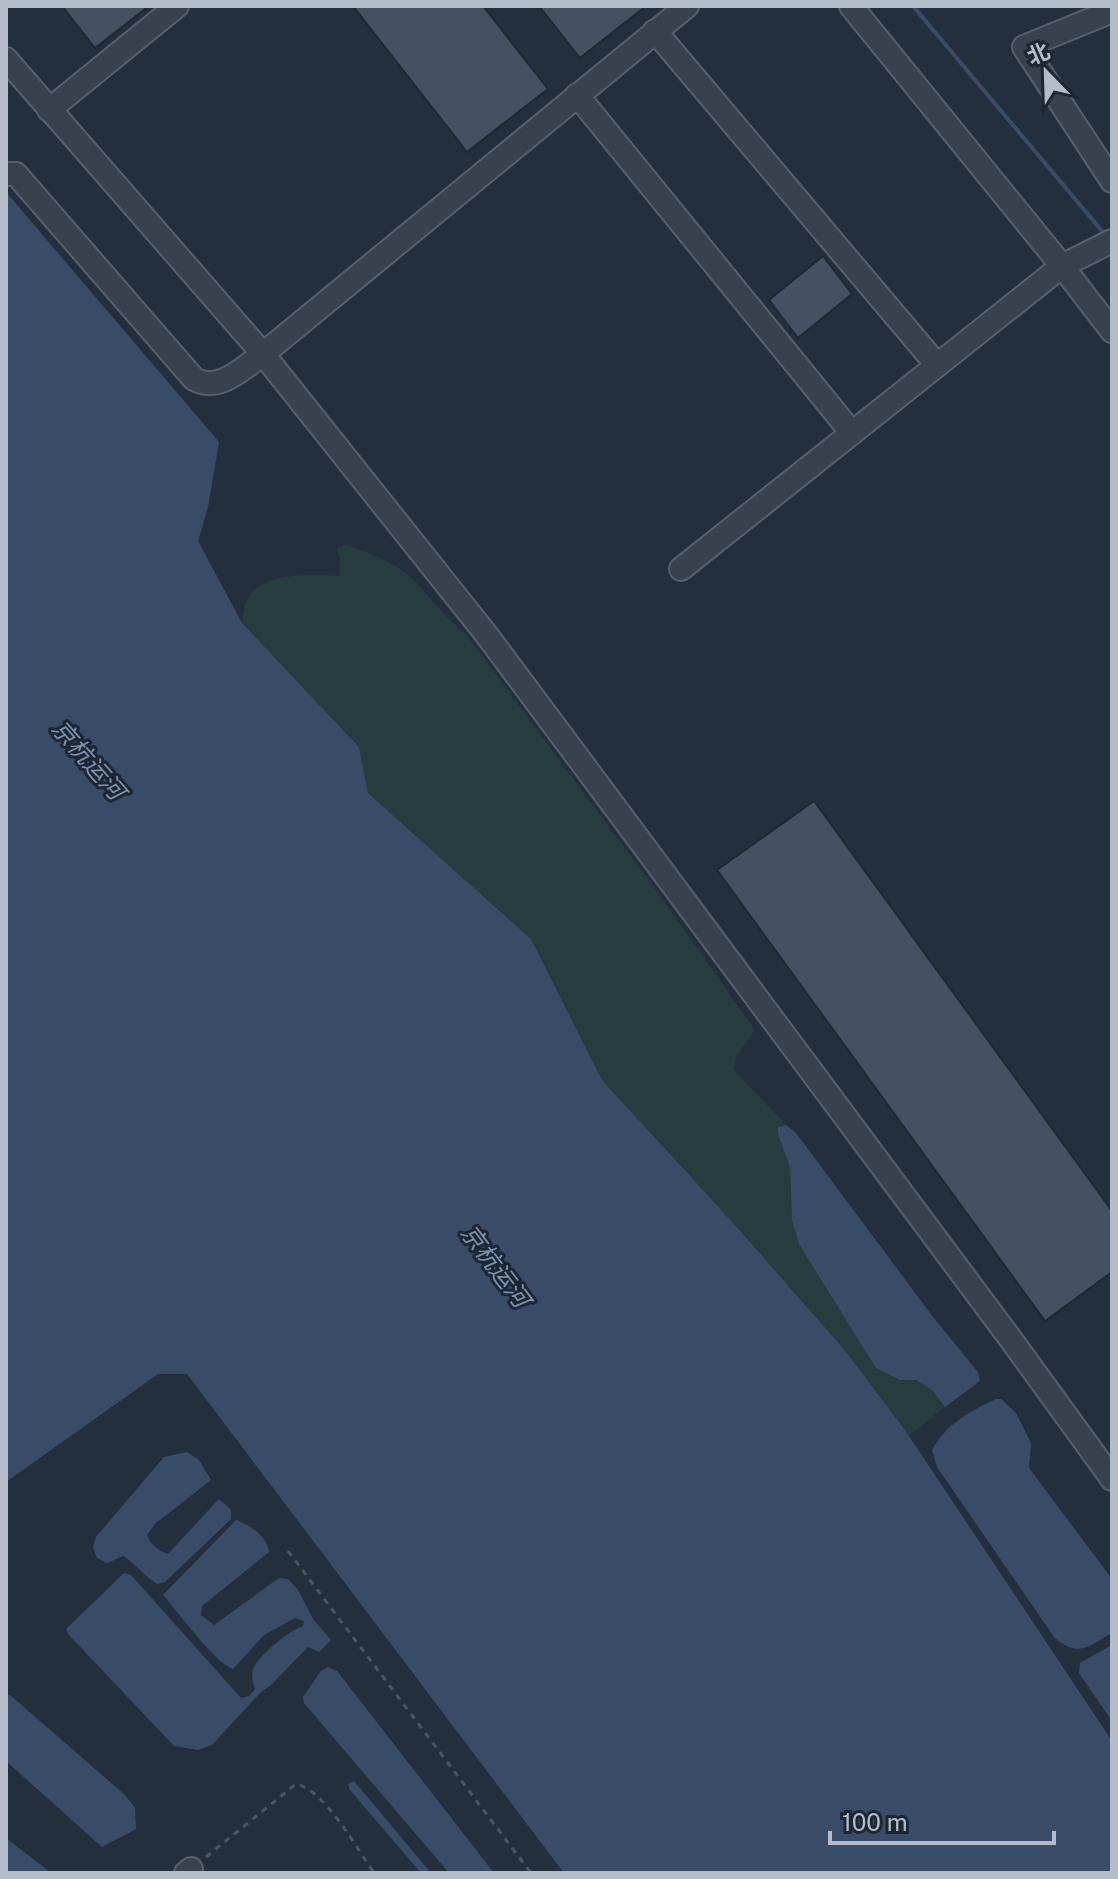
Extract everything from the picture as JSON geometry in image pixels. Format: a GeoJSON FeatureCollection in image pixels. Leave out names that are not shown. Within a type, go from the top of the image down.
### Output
{"type":"FeatureCollection","features":[{"type":"Feature","properties":{"kind":"street"},"geometry":{"type":"LineString","coordinates":[[49,110],[177,6]]}},
{"type":"Feature","properties":{"kind":"street"},"geometry":{"type":"LineString","coordinates":[[6,174],[16,174],[194,379],[201,383],[220,382],[263,354],[687,6]]}},
{"type":"Feature","properties":{"kind":"street"},"geometry":{"type":"LineString","coordinates":[[851,6],[1112,331]]}},
{"type":"Feature","properties":{"kind":"street"},"geometry":{"type":"LineString","coordinates":[[1110,173],[1024,47],[1112,11]]}},
{"type":"Feature","properties":{"kind":"street"},"geometry":{"type":"LineString","coordinates":[[655,31],[937,365]]}},
{"type":"Feature","properties":{"kind":"street"},"geometry":{"type":"LineString","coordinates":[[6,59],[263,354],[486,634],[1112,1479]]}},
{"type":"Feature","properties":{"kind":"street"},"geometry":{"type":"LineString","coordinates":[[577,95],[852,433]]}},
{"type":"Feature","properties":{"kind":"street"},"geometry":{"type":"LineString","coordinates":[[681,569],[1062,266],[1112,241]]}},
{"type":"Feature","properties":{"kind":"path"},"geometry":{"type":"LineString","coordinates":[[288,1551],[531,1873]]}},
{"type":"Feature","properties":{"kind":"path"},"geometry":{"type":"LineString","coordinates":[[189,1871],[296,1784],[318,1795],[374,1873]]}},
{"type":"Feature","properties":{"kind":"green space"},"geometry":{"type":"Polygon","coordinates":[[[345,545],[398,568],[466,634],[658,893],[755,1030],[736,1057],[734,1070],[786,1125],[778,1127],[778,1134],[790,1167],[792,1220],[876,1368],[900,1380],[916,1380],[932,1390],[945,1407],[909,1436],[843,1348],[602,1080],[531,939],[368,793],[359,747],[242,623],[245,605],[252,593],[263,584],[292,576],[340,576],[337,549],[345,545]]]}},
{"type":"Feature","properties":{"kind":"water","name":"京杭运河"},"geometry":{"type":"Polygon","coordinates":[[[6,192],[219,442],[208,507],[198,541],[242,623],[359,747],[368,793],[531,939],[602,1080],[843,1348],[905,1430],[1112,1741],[1112,1873],[564,1873],[187,1374],[158,1374],[6,1482],[6,192]]]}},
{"type":"Feature","properties":{"kind":"water"},"geometry":{"type":"Polygon","coordinates":[[[786,1125],[796,1133],[933,1317],[978,1372],[980,1381],[945,1407],[932,1390],[916,1380],[900,1380],[876,1368],[799,1244],[792,1220],[790,1167],[778,1134],[778,1127],[786,1125]]]}},
{"type":"Feature","properties":{"kind":"water"},"geometry":{"type":"Polygon","coordinates":[[[1001,1399],[1016,1413],[1031,1443],[1029,1468],[1112,1579],[1112,1633],[1089,1646],[1076,1649],[1054,1637],[937,1467],[932,1450],[944,1433],[968,1414],[1001,1399]]]}},
{"type":"Feature","properties":{"kind":"water"},"geometry":{"type":"Polygon","coordinates":[[[187,1452],[199,1460],[211,1480],[156,1523],[147,1535],[150,1542],[168,1554],[219,1499],[231,1510],[231,1519],[165,1582],[157,1584],[123,1556],[107,1563],[97,1558],[93,1547],[96,1537],[164,1457],[187,1452]]]}},
{"type":"Feature","properties":{"kind":"water"},"geometry":{"type":"Polygon","coordinates":[[[236,1520],[257,1532],[269,1552],[202,1606],[201,1615],[214,1625],[279,1578],[288,1579],[298,1590],[313,1619],[331,1640],[319,1652],[308,1647],[212,1745],[198,1750],[174,1746],[66,1629],[124,1573],[131,1575],[241,1698],[249,1696],[255,1689],[253,1669],[261,1657],[303,1626],[304,1621],[295,1618],[264,1635],[233,1669],[207,1647],[163,1595],[236,1520]]]}},
{"type":"Feature","properties":{"kind":"water"},"geometry":{"type":"Polygon","coordinates":[[[1112,1645],[1112,1721],[1079,1673],[1080,1663],[1112,1645]]]}},
{"type":"Feature","properties":{"kind":"water"},"geometry":{"type":"Polygon","coordinates":[[[328,1667],[337,1671],[494,1873],[449,1873],[304,1703],[303,1697],[321,1671],[328,1667]]]}},
{"type":"Feature","properties":{"kind":"water"},"geometry":{"type":"Polygon","coordinates":[[[6,1694],[125,1795],[135,1808],[136,1829],[102,1847],[6,1761],[6,1694]]]}},
{"type":"Feature","properties":{"kind":"water"},"geometry":{"type":"Polygon","coordinates":[[[354,1781],[431,1873],[421,1873],[350,1790],[348,1784],[354,1781]]]}},
{"type":"Feature","properties":{"kind":"water"},"geometry":{"type":"Polygon","coordinates":[[[6,1838],[51,1873],[6,1873],[6,1838]]]}},
{"type":"Feature","properties":{"kind":"building"},"geometry":{"type":"Polygon","coordinates":[[[62,6],[149,6],[95,48],[62,6]]]}},
{"type":"Feature","properties":{"kind":"building"},"geometry":{"type":"Polygon","coordinates":[[[353,6],[483,6],[548,89],[467,152],[353,6]]]}},
{"type":"Feature","properties":{"kind":"building"},"geometry":{"type":"Polygon","coordinates":[[[539,6],[646,6],[580,58],[539,6]]]}},
{"type":"Feature","properties":{"kind":"building"},"geometry":{"type":"Polygon","coordinates":[[[823,256],[852,294],[798,338],[769,300],[823,256]]]}},
{"type":"Feature","properties":{"kind":"building"},"geometry":{"type":"Polygon","coordinates":[[[814,801],[1112,1211],[1112,1272],[1045,1321],[717,870],[814,801]]]}},
{"type":"Feature","properties":{"kind":"waterway"},"geometry":{"type":"LineString","coordinates":[[913,6],[1107,237]]}}]}
